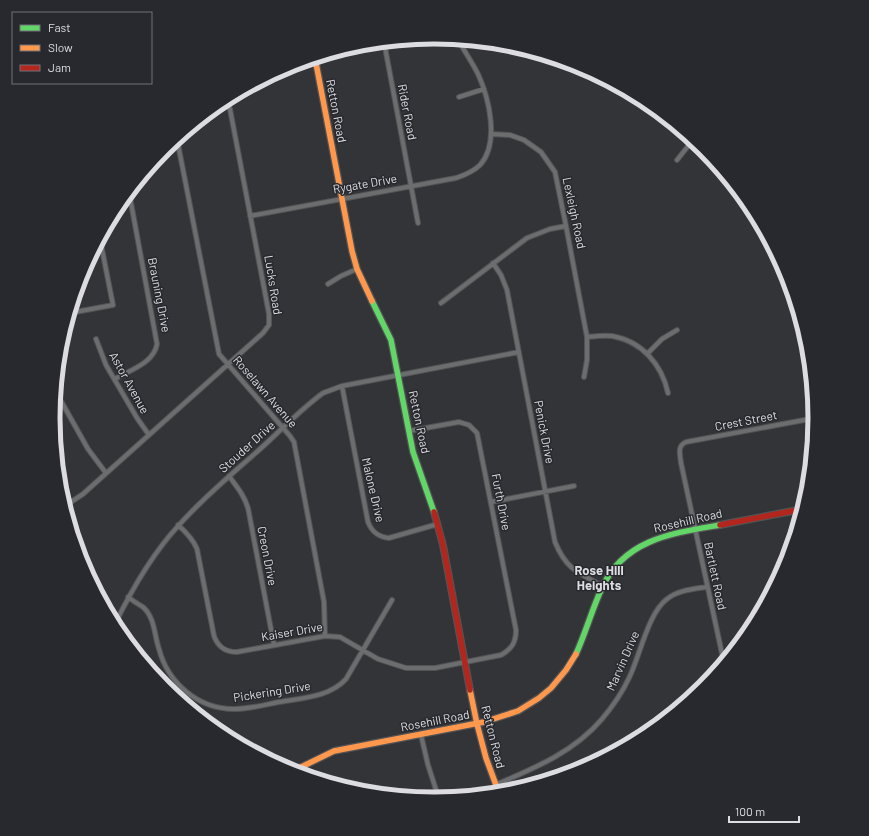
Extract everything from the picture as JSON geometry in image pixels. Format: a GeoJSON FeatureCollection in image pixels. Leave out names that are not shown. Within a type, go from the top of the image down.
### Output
{"type":"FeatureCollection","features":[{"type":"Feature","properties":{"kind":"street"},"geometry":{"type":"LineString","coordinates":[[462,45],[478,74],[484,89],[490,114],[491,134]]}},
{"type":"Feature","properties":{"kind":"street","name":"Rider Road"},"geometry":{"type":"LineString","coordinates":[[385,47],[418,223]]}},
{"type":"Feature","properties":{"kind":"street","name":"Retton Road"},"geometry":{"type":"LineString","coordinates":[[316,63],[352,251],[357,270],[390,336],[417,465],[438,524],[477,724],[495,785]]}},
{"type":"Feature","properties":{"kind":"street"},"geometry":{"type":"LineString","coordinates":[[459,97],[484,89]]}},
{"type":"Feature","properties":{"kind":"street","name":"Lucks Road"},"geometry":{"type":"LineString","coordinates":[[70,502],[83,494],[228,365],[263,333],[268,324],[269,319],[228,106]]}},
{"type":"Feature","properties":{"kind":"street","name":"Rygate Drive"},"geometry":{"type":"LineString","coordinates":[[250,216],[411,186],[469,173],[481,164],[488,150],[491,134]]}},
{"type":"Feature","properties":{"kind":"street","name":"Lexleigh Road"},"geometry":{"type":"LineString","coordinates":[[491,134],[510,135],[524,140],[536,148],[545,157],[554,172],[587,337],[587,360],[584,377]]}},
{"type":"Feature","properties":{"kind":"street"},"geometry":{"type":"LineString","coordinates":[[677,160],[689,145]]}},
{"type":"Feature","properties":{"kind":"street","name":"Roselawn Avenue"},"geometry":{"type":"LineString","coordinates":[[179,146],[218,350],[222,359],[292,438],[295,447],[324,602],[325,636]]}},
{"type":"Feature","properties":{"kind":"street","name":"Brauning Drive"},"geometry":{"type":"LineString","coordinates":[[115,379],[149,359],[156,350],[158,344],[131,201]]}},
{"type":"Feature","properties":{"kind":"street"},"geometry":{"type":"LineString","coordinates":[[440,303],[527,238],[550,229],[566,226]]}},
{"type":"Feature","properties":{"kind":"street"},"geometry":{"type":"LineString","coordinates":[[76,312],[113,305],[102,248]]}},
{"type":"Feature","properties":{"kind":"street","name":"Penick Drive"},"geometry":{"type":"LineString","coordinates":[[492,263],[501,275],[506,286],[555,542],[564,560],[578,574],[603,586]]}},
{"type":"Feature","properties":{"kind":"street"},"geometry":{"type":"LineString","coordinates":[[328,284],[341,276],[357,270]]}},
{"type":"Feature","properties":{"kind":"street"},"geometry":{"type":"LineString","coordinates":[[647,354],[662,339],[677,330]]}},
{"type":"Feature","properties":{"kind":"street"},"geometry":{"type":"LineString","coordinates":[[587,337],[611,336],[634,344],[647,354],[661,371],[665,379],[668,393]]}},
{"type":"Feature","properties":{"kind":"street","name":"Astor Avenue"},"geometry":{"type":"LineString","coordinates":[[96,339],[102,355],[115,379],[137,418],[149,435]]}},
{"type":"Feature","properties":{"kind":"street","name":"Stouder Drive"},"geometry":{"type":"LineString","coordinates":[[118,617],[128,597],[150,562],[178,525],[229,476],[323,393],[342,386],[519,352]]}},
{"type":"Feature","properties":{"kind":"street","name":"Malone Drive"},"geometry":{"type":"LineString","coordinates":[[342,386],[368,522],[373,532],[389,538],[438,524]]}},
{"type":"Feature","properties":{"kind":"street"},"geometry":{"type":"LineString","coordinates":[[61,400],[88,449],[106,473]]}},
{"type":"Feature","properties":{"kind":"street","name":"Crest Street"},"geometry":{"type":"LineString","coordinates":[[680,446],[686,442],[808,419]]}},
{"type":"Feature","properties":{"kind":"street","name":"Furth Drive"},"geometry":{"type":"LineString","coordinates":[[409,431],[459,422],[469,425],[477,434],[516,630],[516,638],[513,645]]}},
{"type":"Feature","properties":{"kind":"street","name":"Bartlett Road"},"geometry":{"type":"LineString","coordinates":[[680,446],[679,452],[681,463],[722,655]]}},
{"type":"Feature","properties":{"kind":"street","name":"Creon Drive"},"geometry":{"type":"LineString","coordinates":[[229,476],[241,491],[248,508],[274,645]]}},
{"type":"Feature","properties":{"kind":"street"},"geometry":{"type":"LineString","coordinates":[[491,502],[574,486]]}},
{"type":"Feature","properties":{"kind":"street","name":"Rosehill Road"},"geometry":{"type":"LineString","coordinates":[[300,767],[334,751],[477,724],[499,719],[517,712],[540,698],[560,680],[579,648],[603,586],[619,564],[640,546],[658,538],[797,510]]}},
{"type":"Feature","properties":{"kind":"street","name":"Kaiser Drive"},"geometry":{"type":"LineString","coordinates":[[178,525],[189,535],[197,549],[214,636],[219,645],[227,651],[237,652],[325,636],[340,637],[378,659],[406,668],[435,668],[501,655],[508,651],[513,645]]}},
{"type":"Feature","properties":{"kind":"street","name":"Marvin Drive"},"geometry":{"type":"LineString","coordinates":[[495,785],[545,763],[573,747],[586,736],[614,705],[624,688],[634,667],[652,618],[661,604],[677,593],[707,587]]}},
{"type":"Feature","properties":{"kind":"street","name":"Pickering Drive"},"geometry":{"type":"LineString","coordinates":[[128,597],[143,608],[153,622],[162,658],[174,681],[195,699],[221,708],[234,709],[248,708],[329,692],[341,684],[346,679],[392,600]]}},
{"type":"Feature","properties":{"kind":"street"},"geometry":{"type":"LineString","coordinates":[[421,735],[428,765],[437,792]]}},
{"type":"Feature","properties":{"kind":"traffic: fast"},"geometry":{"type":"LineString","coordinates":[[372,301],[391,340],[413,452],[434,512]]}},
{"type":"Feature","properties":{"kind":"traffic: fast"},"geometry":{"type":"LineString","coordinates":[[576,654],[602,588],[611,572],[623,559],[652,541],[685,531],[720,525]]}},
{"type":"Feature","properties":{"kind":"traffic: slow"},"geometry":{"type":"LineString","coordinates":[[316,63],[352,251],[357,269],[372,301]]}},
{"type":"Feature","properties":{"kind":"traffic: slow"},"geometry":{"type":"LineString","coordinates":[[301,767],[334,751],[484,722],[518,711],[539,698],[551,688],[566,670],[576,654]]}},
{"type":"Feature","properties":{"kind":"traffic: slow"},"geometry":{"type":"LineString","coordinates":[[470,690],[486,758],[497,787]]}},
{"type":"Feature","properties":{"kind":"traffic: jam"},"geometry":{"type":"LineString","coordinates":[[720,525],[797,510]]}},
{"type":"Feature","properties":{"kind":"traffic: jam"},"geometry":{"type":"LineString","coordinates":[[434,512],[443,545],[470,690]]}},
{"type":"Feature","properties":{"kind":"district","name":"Rose Hill Heights"},"geometry":{"type":"Point","coordinates":[599,578]}}]}
